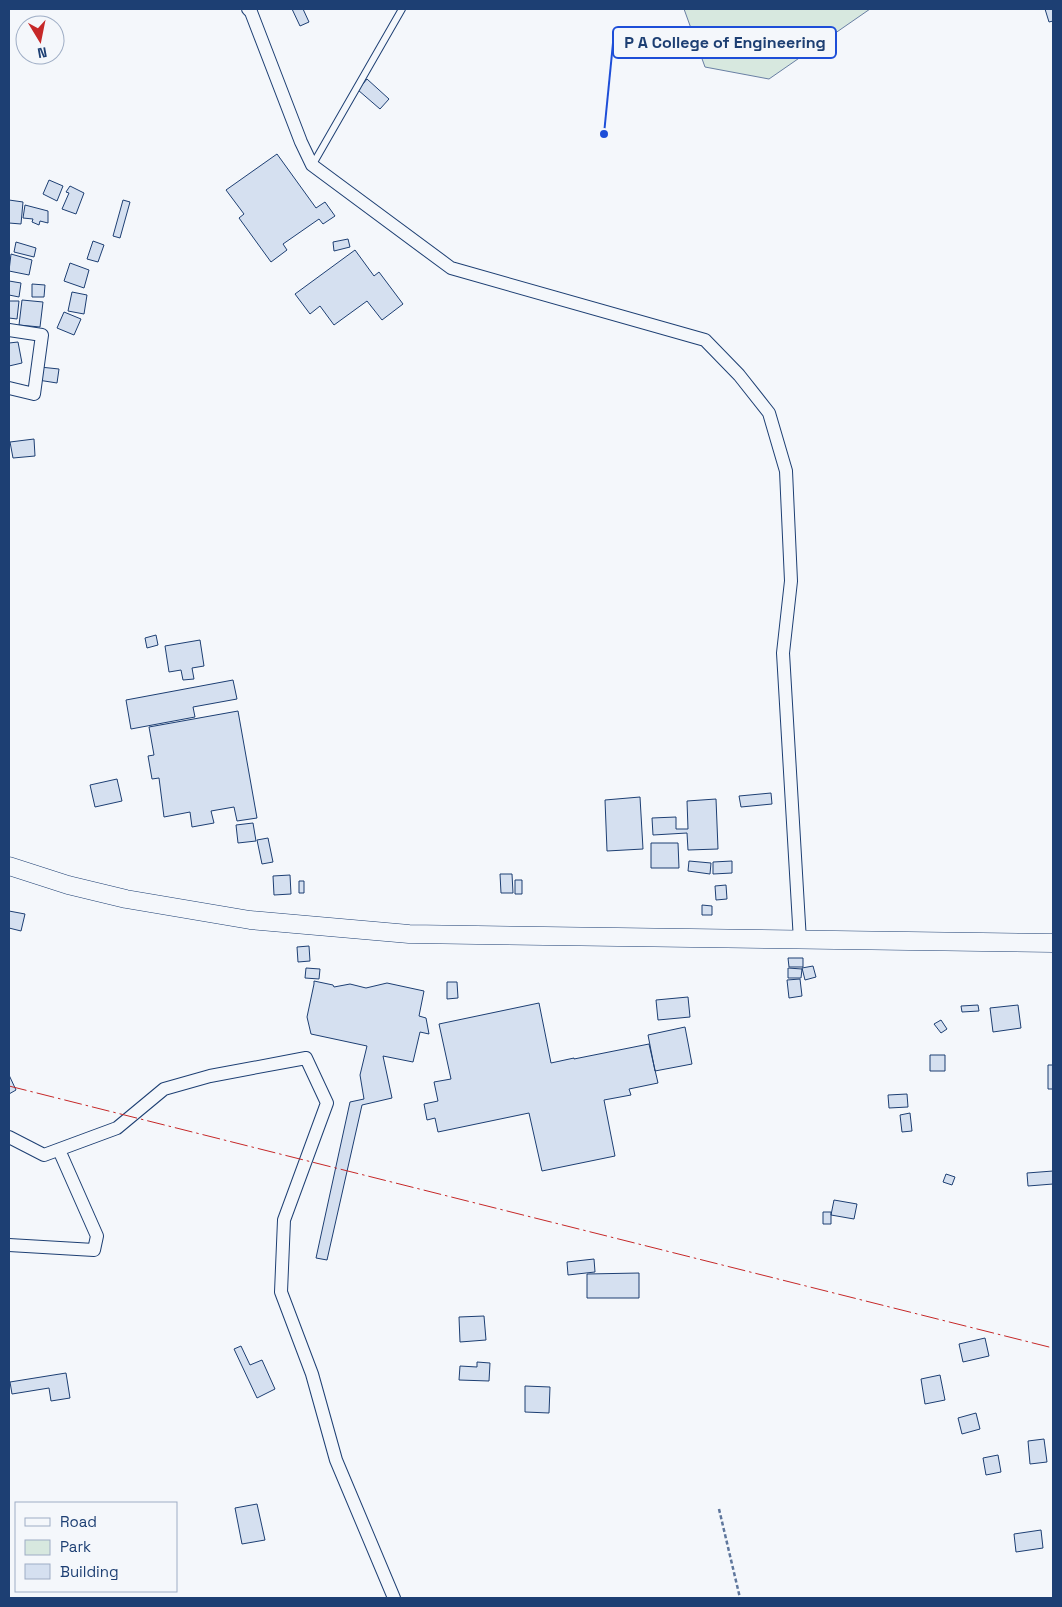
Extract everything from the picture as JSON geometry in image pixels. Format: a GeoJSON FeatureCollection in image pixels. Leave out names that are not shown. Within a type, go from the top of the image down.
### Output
{"type":"FeatureCollection","features":[{"type":"Feature","properties":{"kind":"main road"},"geometry":{"type":"LineString","coordinates":[[9,866],[126,899],[250,920],[409,934],[800,941],[1053,943]]}},
{"type":"Feature","properties":{"kind":"street"},"geometry":{"type":"LineString","coordinates":[[248,9],[251,12],[312,166],[450,268],[706,340],[739,375],[769,413],[786,470],[791,581],[783,653],[800,941]]}},
{"type":"Feature","properties":{"kind":"street"},"geometry":{"type":"LineString","coordinates":[[9,330],[42,335],[34,394],[9,388]]}},
{"type":"Feature","properties":{"kind":"street"},"geometry":{"type":"LineString","coordinates":[[9,1137],[44,1155],[117,1128],[164,1090],[210,1076],[306,1058],[327,1103],[284,1220],[281,1292],[312,1374],[336,1460],[394,1598]]}},
{"type":"Feature","properties":{"kind":"street"},"geometry":{"type":"LineString","coordinates":[[9,1245],[94,1250],[97,1236],[58,1150]]}},
{"type":"Feature","properties":{"kind":"lane"},"geometry":{"type":"LineString","coordinates":[[312,166],[402,9]]}},
{"type":"Feature","properties":{"kind":"path"},"geometry":{"type":"LineString","coordinates":[[719,1509],[740,1598]]}},
{"type":"Feature","properties":{"kind":"green space"},"geometry":{"type":"Polygon","coordinates":[[[684,9],[870,9],[769,79],[705,67],[684,9]]]}},
{"type":"Feature","properties":{"kind":"building"},"geometry":{"type":"Polygon","coordinates":[[[292,9],[303,9],[309,22],[300,26],[292,9]]]}},
{"type":"Feature","properties":{"kind":"building"},"geometry":{"type":"Polygon","coordinates":[[[1045,9],[1053,9],[1053,21],[1049,22],[1045,9]]]}},
{"type":"Feature","properties":{"kind":"building"},"geometry":{"type":"Polygon","coordinates":[[[367,79],[389,99],[380,109],[358,90],[367,79]]]}},
{"type":"Feature","properties":{"kind":"building"},"geometry":{"type":"Polygon","coordinates":[[[277,154],[316,208],[325,202],[335,216],[323,224],[319,219],[283,244],[287,250],[271,262],[239,218],[244,214],[226,190],[277,154]]]}},
{"type":"Feature","properties":{"kind":"building"},"geometry":{"type":"Polygon","coordinates":[[[49,180],[63,186],[57,201],[43,194],[49,180]]]}},
{"type":"Feature","properties":{"kind":"building"},"geometry":{"type":"Polygon","coordinates":[[[70,186],[84,193],[76,214],[62,209],[69,193],[66,192],[70,186]]]}},
{"type":"Feature","properties":{"kind":"building"},"geometry":{"type":"Polygon","coordinates":[[[9,200],[23,202],[21,224],[9,223],[9,200]]]}},
{"type":"Feature","properties":{"kind":"building"},"geometry":{"type":"Polygon","coordinates":[[[123,200],[130,202],[120,238],[113,236],[123,200]]]}},
{"type":"Feature","properties":{"kind":"building"},"geometry":{"type":"Polygon","coordinates":[[[25,205],[48,211],[48,223],[40,221],[39,225],[32,222],[33,219],[23,218],[25,205]]]}},
{"type":"Feature","properties":{"kind":"building"},"geometry":{"type":"Polygon","coordinates":[[[348,239],[350,247],[334,251],[333,242],[348,239]]]}},
{"type":"Feature","properties":{"kind":"building"},"geometry":{"type":"Polygon","coordinates":[[[93,241],[104,245],[98,262],[87,259],[93,241]]]}},
{"type":"Feature","properties":{"kind":"building"},"geometry":{"type":"Polygon","coordinates":[[[16,242],[36,248],[34,257],[14,252],[16,242]]]}},
{"type":"Feature","properties":{"kind":"building"},"geometry":{"type":"Polygon","coordinates":[[[355,250],[374,276],[379,272],[403,304],[382,320],[367,301],[334,325],[320,306],[310,314],[295,294],[355,250]]]}},
{"type":"Feature","properties":{"kind":"building"},"geometry":{"type":"Polygon","coordinates":[[[11,254],[32,260],[29,275],[9,271],[11,254]]]}},
{"type":"Feature","properties":{"kind":"building"},"geometry":{"type":"Polygon","coordinates":[[[70,263],[89,270],[84,288],[64,281],[70,263]]]}},
{"type":"Feature","properties":{"kind":"building"},"geometry":{"type":"Polygon","coordinates":[[[9,281],[21,283],[19,297],[9,295],[9,281]]]}},
{"type":"Feature","properties":{"kind":"building"},"geometry":{"type":"Polygon","coordinates":[[[32,284],[45,285],[44,297],[32,297],[32,284]]]}},
{"type":"Feature","properties":{"kind":"building"},"geometry":{"type":"Polygon","coordinates":[[[72,292],[87,295],[84,314],[68,311],[72,292]]]}},
{"type":"Feature","properties":{"kind":"building"},"geometry":{"type":"Polygon","coordinates":[[[22,300],[43,302],[40,327],[19,325],[22,300]]]}},
{"type":"Feature","properties":{"kind":"building"},"geometry":{"type":"Polygon","coordinates":[[[9,301],[19,301],[17,319],[9,318],[9,301]]]}},
{"type":"Feature","properties":{"kind":"building"},"geometry":{"type":"Polygon","coordinates":[[[64,312],[81,319],[74,335],[57,328],[64,312]]]}},
{"type":"Feature","properties":{"kind":"building"},"geometry":{"type":"Polygon","coordinates":[[[18,342],[22,363],[9,366],[9,343],[18,342]]]}},
{"type":"Feature","properties":{"kind":"building"},"geometry":{"type":"Polygon","coordinates":[[[40,367],[59,369],[57,383],[38,380],[40,367]]]}},
{"type":"Feature","properties":{"kind":"building"},"geometry":{"type":"Polygon","coordinates":[[[34,439],[35,456],[13,458],[10,442],[34,439]]]}},
{"type":"Feature","properties":{"kind":"building"},"geometry":{"type":"Polygon","coordinates":[[[156,635],[158,645],[147,648],[145,638],[156,635]]]}},
{"type":"Feature","properties":{"kind":"building"},"geometry":{"type":"Polygon","coordinates":[[[200,640],[204,666],[192,668],[194,679],[183,680],[181,670],[169,672],[165,646],[200,640]]]}},
{"type":"Feature","properties":{"kind":"building"},"geometry":{"type":"Polygon","coordinates":[[[233,680],[237,699],[193,707],[195,717],[131,729],[126,700],[233,680]]]}},
{"type":"Feature","properties":{"kind":"building"},"geometry":{"type":"Polygon","coordinates":[[[238,711],[257,818],[237,821],[234,807],[211,811],[214,823],[192,827],[190,812],[164,817],[159,778],[152,779],[148,756],[154,755],[149,727],[238,711]]]}},
{"type":"Feature","properties":{"kind":"building"},"geometry":{"type":"Polygon","coordinates":[[[117,779],[122,801],[95,807],[90,785],[117,779]]]}},
{"type":"Feature","properties":{"kind":"building"},"geometry":{"type":"Polygon","coordinates":[[[771,793],[772,804],[741,807],[739,796],[771,793]]]}},
{"type":"Feature","properties":{"kind":"building"},"geometry":{"type":"Polygon","coordinates":[[[640,797],[643,849],[607,851],[605,800],[640,797]]]}},
{"type":"Feature","properties":{"kind":"building"},"geometry":{"type":"Polygon","coordinates":[[[716,799],[718,849],[688,850],[687,833],[653,835],[652,818],[676,817],[676,829],[688,829],[687,801],[716,799]]]}},
{"type":"Feature","properties":{"kind":"building"},"geometry":{"type":"Polygon","coordinates":[[[253,823],[256,841],[238,843],[236,825],[253,823]]]}},
{"type":"Feature","properties":{"kind":"building"},"geometry":{"type":"Polygon","coordinates":[[[268,838],[273,862],[262,864],[257,840],[268,838]]]}},
{"type":"Feature","properties":{"kind":"building"},"geometry":{"type":"Polygon","coordinates":[[[651,843],[678,843],[679,868],[651,868],[651,843]]]}},
{"type":"Feature","properties":{"kind":"building"},"geometry":{"type":"Polygon","coordinates":[[[689,861],[711,863],[710,874],[688,871],[689,861]]]}},
{"type":"Feature","properties":{"kind":"building"},"geometry":{"type":"Polygon","coordinates":[[[732,861],[732,873],[713,874],[713,862],[732,861]]]}},
{"type":"Feature","properties":{"kind":"building"},"geometry":{"type":"Polygon","coordinates":[[[500,874],[512,874],[513,893],[501,893],[500,874]]]}},
{"type":"Feature","properties":{"kind":"building"},"geometry":{"type":"Polygon","coordinates":[[[290,875],[291,894],[274,895],[273,876],[290,875]]]}},
{"type":"Feature","properties":{"kind":"building"},"geometry":{"type":"Polygon","coordinates":[[[515,880],[522,880],[522,894],[515,894],[515,880]]]}},
{"type":"Feature","properties":{"kind":"building"},"geometry":{"type":"Polygon","coordinates":[[[299,881],[304,881],[304,893],[299,893],[299,881]]]}},
{"type":"Feature","properties":{"kind":"building"},"geometry":{"type":"Polygon","coordinates":[[[726,885],[727,899],[716,900],[715,886],[726,885]]]}},
{"type":"Feature","properties":{"kind":"building"},"geometry":{"type":"Polygon","coordinates":[[[702,905],[712,906],[712,915],[702,915],[702,905]]]}},
{"type":"Feature","properties":{"kind":"building"},"geometry":{"type":"Polygon","coordinates":[[[9,911],[25,914],[21,931],[9,928],[9,911]]]}},
{"type":"Feature","properties":{"kind":"building"},"geometry":{"type":"Polygon","coordinates":[[[309,946],[310,961],[298,962],[297,947],[309,946]]]}},
{"type":"Feature","properties":{"kind":"building"},"geometry":{"type":"Polygon","coordinates":[[[788,958],[803,958],[803,967],[789,967],[788,958]]]}},
{"type":"Feature","properties":{"kind":"building"},"geometry":{"type":"Polygon","coordinates":[[[813,966],[816,977],[805,980],[802,968],[813,966]]]}},
{"type":"Feature","properties":{"kind":"building"},"geometry":{"type":"Polygon","coordinates":[[[306,968],[320,969],[319,979],[305,978],[306,968]]]}},
{"type":"Feature","properties":{"kind":"building"},"geometry":{"type":"Polygon","coordinates":[[[788,968],[802,969],[801,978],[788,978],[788,968]]]}},
{"type":"Feature","properties":{"kind":"building"},"geometry":{"type":"Polygon","coordinates":[[[800,979],[802,996],[789,998],[787,980],[800,979]]]}},
{"type":"Feature","properties":{"kind":"building"},"geometry":{"type":"Polygon","coordinates":[[[314,981],[333,985],[334,987],[350,984],[366,988],[387,983],[424,991],[419,1016],[426,1018],[429,1034],[420,1032],[413,1062],[383,1056],[392,1098],[362,1105],[327,1260],[316,1258],[350,1102],[364,1099],[360,1075],[367,1046],[311,1034],[307,1017],[314,981]]]}},
{"type":"Feature","properties":{"kind":"building"},"geometry":{"type":"Polygon","coordinates":[[[447,982],[457,982],[458,998],[447,999],[447,982]]]}},
{"type":"Feature","properties":{"kind":"building"},"geometry":{"type":"Polygon","coordinates":[[[688,997],[690,1017],[658,1020],[656,1000],[688,997]]]}},
{"type":"Feature","properties":{"kind":"building"},"geometry":{"type":"Polygon","coordinates":[[[539,1003],[551,1063],[649,1044],[658,1083],[629,1089],[631,1095],[604,1100],[615,1156],[542,1171],[529,1113],[438,1132],[435,1118],[427,1120],[424,1104],[438,1101],[434,1082],[451,1079],[439,1024],[539,1003]]]}},
{"type":"Feature","properties":{"kind":"building"},"geometry":{"type":"Polygon","coordinates":[[[978,1005],[979,1011],[962,1012],[961,1006],[978,1005]]]}},
{"type":"Feature","properties":{"kind":"building"},"geometry":{"type":"Polygon","coordinates":[[[1018,1005],[1021,1028],[993,1032],[990,1008],[1018,1005]]]}},
{"type":"Feature","properties":{"kind":"building"},"geometry":{"type":"Polygon","coordinates":[[[941,1020],[947,1029],[941,1033],[934,1024],[941,1020]]]}},
{"type":"Feature","properties":{"kind":"building"},"geometry":{"type":"Polygon","coordinates":[[[685,1027],[692,1064],[655,1071],[648,1035],[685,1027]]]}},
{"type":"Feature","properties":{"kind":"building"},"geometry":{"type":"Polygon","coordinates":[[[930,1055],[945,1055],[945,1071],[930,1071],[930,1055]]]}},
{"type":"Feature","properties":{"kind":"building"},"geometry":{"type":"Polygon","coordinates":[[[1048,1065],[1053,1065],[1053,1089],[1048,1089],[1048,1065]]]}},
{"type":"Feature","properties":{"kind":"building"},"geometry":{"type":"Polygon","coordinates":[[[9,1075],[16,1090],[9,1094],[9,1075]]]}},
{"type":"Feature","properties":{"kind":"building"},"geometry":{"type":"Polygon","coordinates":[[[907,1094],[908,1107],[889,1108],[888,1095],[907,1094]]]}},
{"type":"Feature","properties":{"kind":"building"},"geometry":{"type":"Polygon","coordinates":[[[910,1113],[912,1131],[902,1132],[900,1115],[910,1113]]]}},
{"type":"Feature","properties":{"kind":"building"},"geometry":{"type":"Polygon","coordinates":[[[1053,1171],[1053,1184],[1028,1186],[1027,1173],[1053,1171]]]}},
{"type":"Feature","properties":{"kind":"building"},"geometry":{"type":"Polygon","coordinates":[[[946,1174],[955,1177],[952,1185],[943,1182],[946,1174]]]}},
{"type":"Feature","properties":{"kind":"building"},"geometry":{"type":"Polygon","coordinates":[[[834,1200],[857,1204],[854,1219],[831,1215],[834,1200]]]}},
{"type":"Feature","properties":{"kind":"building"},"geometry":{"type":"Polygon","coordinates":[[[823,1212],[831,1212],[831,1224],[823,1224],[823,1212]]]}},
{"type":"Feature","properties":{"kind":"building"},"geometry":{"type":"Polygon","coordinates":[[[594,1259],[595,1272],[568,1275],[567,1262],[594,1259]]]}},
{"type":"Feature","properties":{"kind":"building"},"geometry":{"type":"Polygon","coordinates":[[[639,1273],[639,1298],[587,1298],[587,1274],[639,1273]]]}},
{"type":"Feature","properties":{"kind":"building"},"geometry":{"type":"Polygon","coordinates":[[[484,1316],[486,1340],[460,1342],[459,1317],[484,1316]]]}},
{"type":"Feature","properties":{"kind":"building"},"geometry":{"type":"Polygon","coordinates":[[[985,1338],[989,1356],[963,1362],[959,1344],[985,1338]]]}},
{"type":"Feature","properties":{"kind":"building"},"geometry":{"type":"Polygon","coordinates":[[[241,1346],[250,1365],[262,1360],[275,1389],[257,1398],[234,1349],[241,1346]]]}},
{"type":"Feature","properties":{"kind":"building"},"geometry":{"type":"Polygon","coordinates":[[[477,1362],[490,1363],[489,1381],[459,1380],[460,1366],[477,1367],[477,1362]]]}},
{"type":"Feature","properties":{"kind":"building"},"geometry":{"type":"Polygon","coordinates":[[[66,1373],[70,1398],[51,1401],[49,1388],[12,1394],[10,1382],[66,1373]]]}},
{"type":"Feature","properties":{"kind":"building"},"geometry":{"type":"Polygon","coordinates":[[[940,1375],[945,1400],[925,1404],[921,1379],[940,1375]]]}},
{"type":"Feature","properties":{"kind":"building"},"geometry":{"type":"Polygon","coordinates":[[[525,1386],[550,1387],[549,1413],[525,1412],[525,1386]]]}},
{"type":"Feature","properties":{"kind":"building"},"geometry":{"type":"Polygon","coordinates":[[[976,1413],[980,1429],[962,1434],[958,1418],[976,1413]]]}},
{"type":"Feature","properties":{"kind":"building"},"geometry":{"type":"Polygon","coordinates":[[[1044,1439],[1047,1462],[1030,1464],[1028,1441],[1044,1439]]]}},
{"type":"Feature","properties":{"kind":"building"},"geometry":{"type":"Polygon","coordinates":[[[998,1455],[1001,1472],[986,1475],[983,1458],[998,1455]]]}},
{"type":"Feature","properties":{"kind":"building"},"geometry":{"type":"Polygon","coordinates":[[[257,1504],[265,1540],[242,1544],[235,1508],[257,1504]]]}},
{"type":"Feature","properties":{"kind":"building"},"geometry":{"type":"Polygon","coordinates":[[[1041,1530],[1043,1548],[1016,1552],[1014,1534],[1041,1530]]]}},
{"type":"Feature","properties":{"kind":"power"},"geometry":{"type":"LineString","coordinates":[[9,1086],[1053,1348]]}},
{"type":"Feature","properties":{"kind":"place","name":"P A College of Engineering"},"geometry":{"type":"Point","coordinates":[604,134]}}]}
